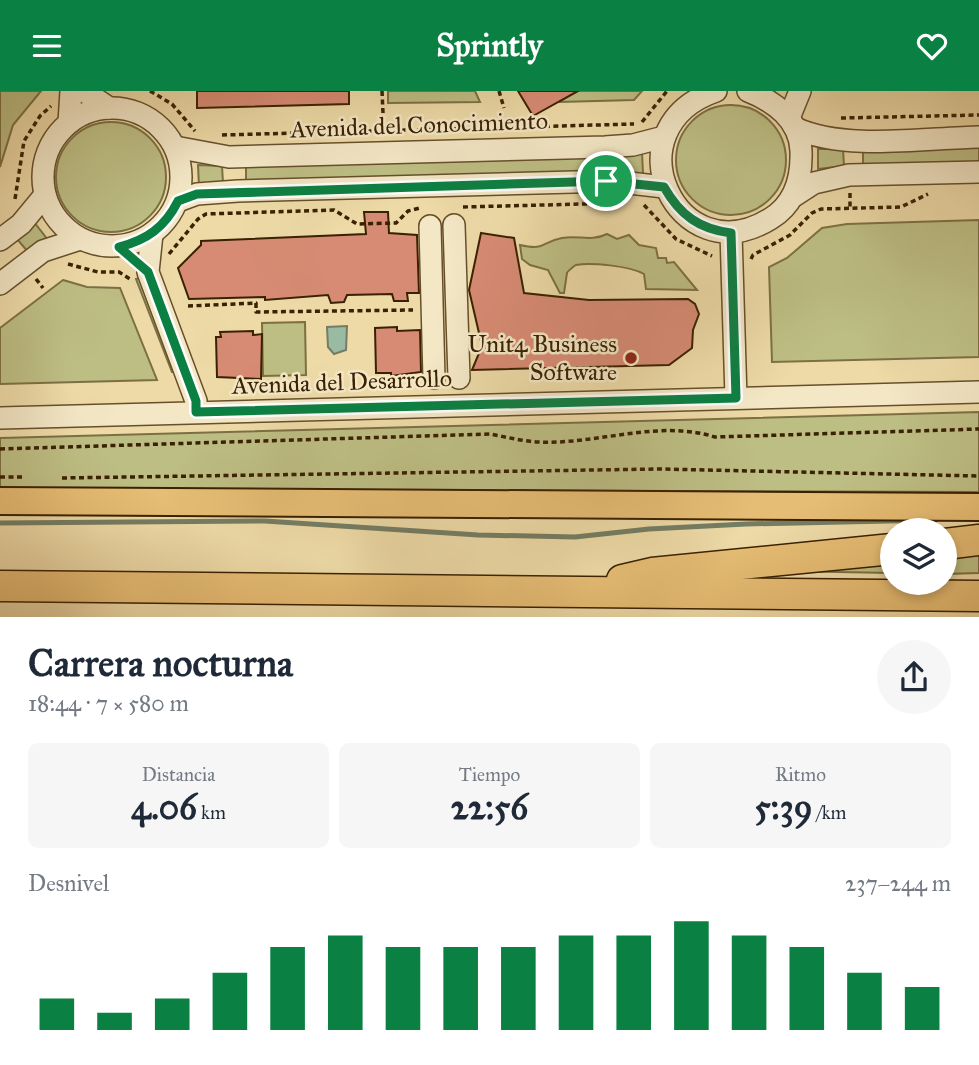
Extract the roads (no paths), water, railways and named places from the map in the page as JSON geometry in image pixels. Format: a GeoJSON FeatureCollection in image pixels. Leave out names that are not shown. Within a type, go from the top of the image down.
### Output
{"type":"FeatureCollection","features":[{"type":"Feature","properties":{"kind":"highway"},"geometry":{"type":"LineString","coordinates":[[957,543],[979,540]]}},
{"type":"Feature","properties":{"kind":"highway"},"geometry":{"type":"LineString","coordinates":[[560,593],[652,573],[880,550]]}},
{"type":"Feature","properties":{"kind":"highway"},"geometry":{"type":"LineString","coordinates":[[0,586],[979,596]]}},
{"type":"Feature","properties":{"kind":"main road"},"geometry":{"type":"LineString","coordinates":[[0,501],[979,507]]}},
{"type":"Feature","properties":{"kind":"street"},"geometry":{"type":"LineString","coordinates":[[84,91],[109,108]]}},
{"type":"Feature","properties":{"kind":"street"},"geometry":{"type":"LineString","coordinates":[[716,91],[697,98],[676,114],[664,137],[660,162],[664,187],[675,205],[692,221],[713,230],[731,233],[754,229],[780,213],[793,196],[802,172],[801,144],[792,123],[800,91]]}},
{"type":"Feature","properties":{"kind":"street"},"geometry":{"type":"LineString","coordinates":[[748,91],[770,100],[792,123],[815,137],[848,140],[979,137]]}},
{"type":"Feature","properties":{"kind":"street"},"geometry":{"type":"LineString","coordinates":[[63,96],[69,123]]}},
{"type":"Feature","properties":{"kind":"street"},"geometry":{"type":"LineString","coordinates":[[109,108],[125,109],[154,121],[175,147],[180,165],[178,201],[171,214],[152,235],[119,247],[99,246],[80,239],[64,228],[52,213],[45,195],[44,163],[58,134],[69,123],[88,112],[109,108]]}},
{"type":"Feature","properties":{"kind":"street","name":"Avenida del Conocimiento"},"geometry":{"type":"LineString","coordinates":[[175,147],[229,157],[605,147],[633,145],[664,137]]}},
{"type":"Feature","properties":{"kind":"street"},"geometry":{"type":"LineString","coordinates":[[793,196],[814,183],[849,175],[979,172]]}},
{"type":"Feature","properties":{"kind":"street"},"geometry":{"type":"LineString","coordinates":[[178,201],[197,194],[238,191],[612,181],[664,187]]}},
{"type":"Feature","properties":{"kind":"street"},"geometry":{"type":"LineString","coordinates":[[0,240],[21,224],[45,195]]}},
{"type":"Feature","properties":{"kind":"street"},"geometry":{"type":"LineString","coordinates":[[457,216],[458,378]]}},
{"type":"Feature","properties":{"kind":"street"},"geometry":{"type":"LineString","coordinates":[[428,217],[435,378]]}},
{"type":"Feature","properties":{"kind":"street"},"geometry":{"type":"LineString","coordinates":[[731,233],[736,398]]}},
{"type":"Feature","properties":{"kind":"street"},"geometry":{"type":"LineString","coordinates":[[152,235],[148,272],[196,401],[196,412]]}},
{"type":"Feature","properties":{"kind":"street"},"geometry":{"type":"LineString","coordinates":[[0,283],[43,251],[80,239]]}},
{"type":"Feature","properties":{"kind":"street"},"geometry":{"type":"LineString","coordinates":[[119,247],[148,272]]}},
{"type":"Feature","properties":{"kind":"street","name":"Avenida del Desarrollo"},"geometry":{"type":"LineString","coordinates":[[0,418],[979,392]]}},
{"type":"Feature","properties":{"kind":"waterway"},"geometry":{"type":"LineString","coordinates":[[0,523],[265,521],[478,535],[575,537],[649,529],[880,521]]}},
{"type":"Feature","properties":{"kind":"place","name":"Unit4 Business Software"},"geometry":{"type":"Point","coordinates":[631,358]}}]}
